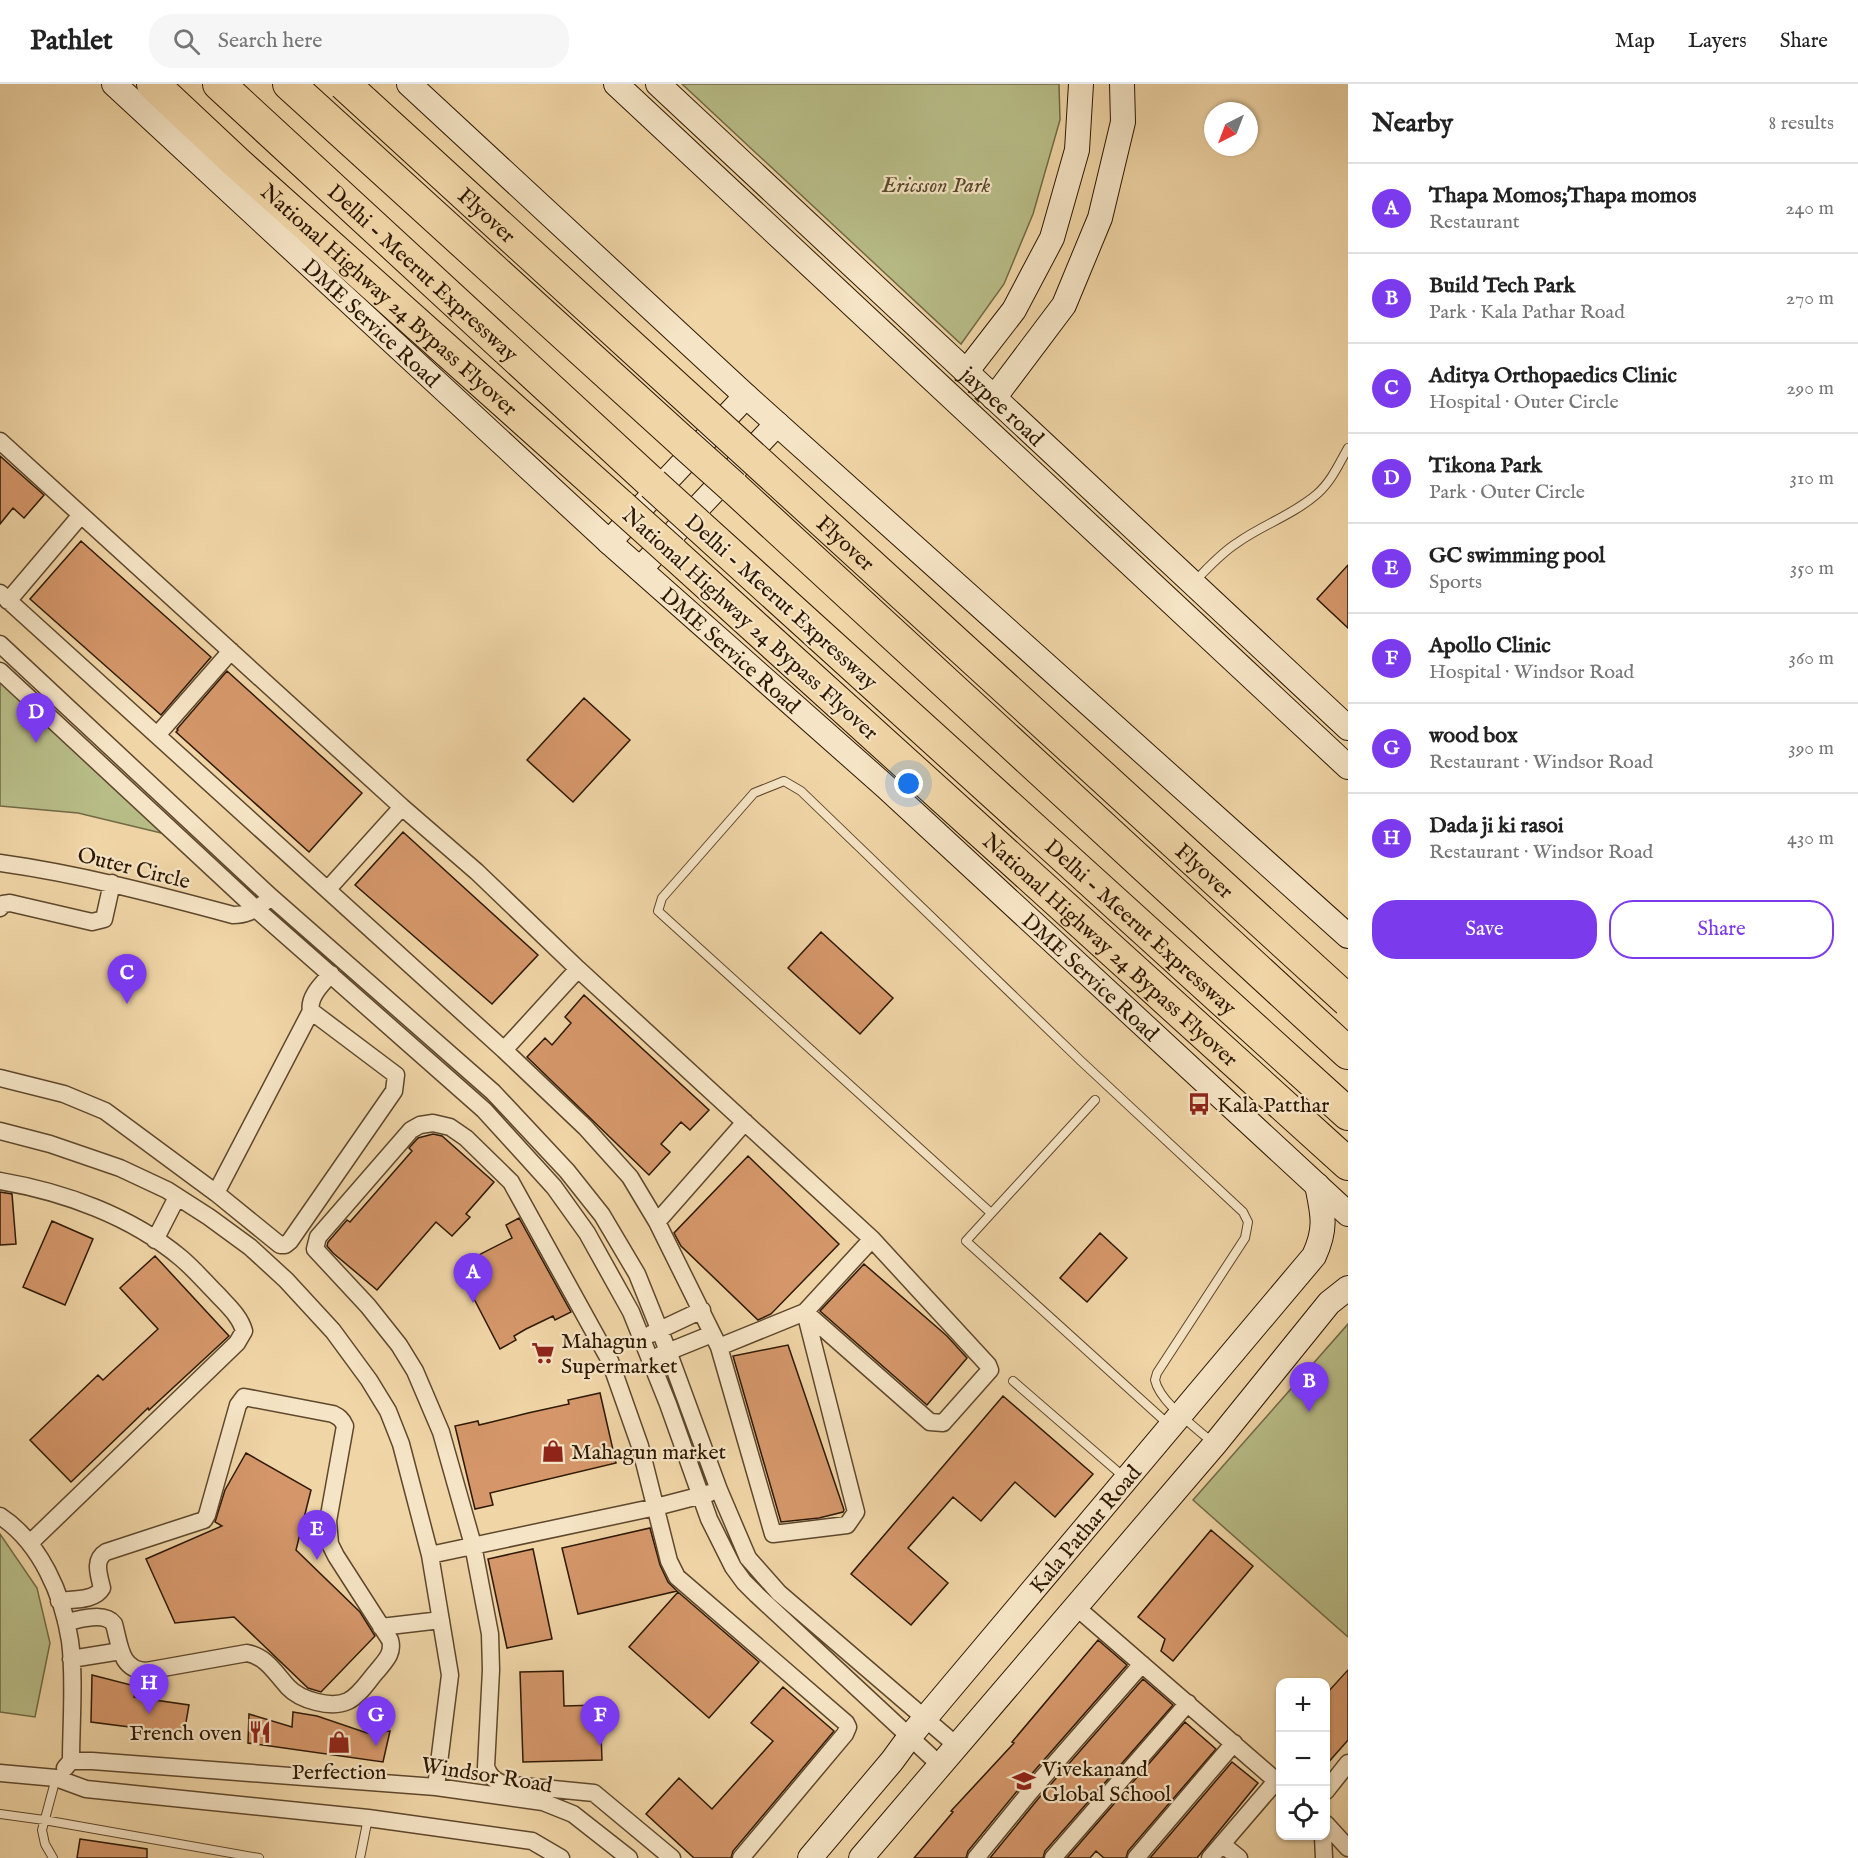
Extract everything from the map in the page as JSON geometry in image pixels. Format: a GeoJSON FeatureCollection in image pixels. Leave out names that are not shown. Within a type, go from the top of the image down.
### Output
{"type":"FeatureCollection","features":[{"type":"Feature","properties":{"kind":"highway","name":"National Highway 24 Bypass Flyover"},"geometry":{"type":"LineString","coordinates":[[153,84],[245,170],[550,441],[1348,1164]]}},
{"type":"Feature","properties":{"kind":"highway","name":"Delhi - Meerut Expressway"},"geometry":{"type":"LineString","coordinates":[[219,84],[653,484],[1348,1114]]}},
{"type":"Feature","properties":{"kind":"highway","name":"Delhi - Meerut Expressway"},"geometry":{"type":"LineString","coordinates":[[289,84],[733,487],[1348,1053]]}},
{"type":"Feature","properties":{"kind":"highway","name":"Flyover"},"geometry":{"type":"LineString","coordinates":[[344,84],[1348,1001]]}},
{"type":"Feature","properties":{"kind":"street","name":"DME Service Road"},"geometry":{"type":"LineString","coordinates":[[114,84],[609,542],[886,787],[1348,1214]]}},
{"type":"Feature","properties":{"kind":"street"},"geometry":{"type":"LineString","coordinates":[[409,84],[746,396],[1348,936]]}},
{"type":"Feature","properties":{"kind":"street","name":"jaypee road"},"geometry":{"type":"LineString","coordinates":[[658,84],[1348,728]]}},
{"type":"Feature","properties":{"kind":"street"},"geometry":{"type":"LineString","coordinates":[[966,372],[1014,310],[1052,238],[1077,150],[1081,84]]}},
{"type":"Feature","properties":{"kind":"street"},"geometry":{"type":"LineString","coordinates":[[994,398],[1064,305],[1100,218],[1123,122],[1122,84]]}},
{"type":"Feature","properties":{"kind":"street"},"geometry":{"type":"LineString","coordinates":[[629,88],[1347,762]]}},
{"type":"Feature","properties":{"kind":"street"},"geometry":{"type":"LineString","coordinates":[[609,542],[746,396]]}},
{"type":"Feature","properties":{"kind":"street"},"geometry":{"type":"LineString","coordinates":[[640,569],[777,424]]}},
{"type":"Feature","properties":{"kind":"street"},"geometry":{"type":"LineString","coordinates":[[0,441],[402,807],[477,872],[578,969],[872,1239],[988,1365],[990,1370],[943,1423],[930,1422],[805,1312]]}},
{"type":"Feature","properties":{"kind":"street"},"geometry":{"type":"LineString","coordinates":[[81,515],[4,597],[158,734],[504,1050],[585,1127],[630,1177],[657,1222],[702,1310],[715,1341],[773,1534],[847,1526],[856,1512],[805,1312]]}},
{"type":"Feature","properties":{"kind":"street"},"geometry":{"type":"LineString","coordinates":[[0,644],[271,897],[493,1092],[561,1164],[602,1215],[636,1274],[660,1330],[719,1490],[748,1558],[779,1593],[918,1726],[940,1765]]}},
{"type":"Feature","properties":{"kind":"street"},"geometry":{"type":"LineString","coordinates":[[158,734],[231,651]]}},
{"type":"Feature","properties":{"kind":"street"},"geometry":{"type":"LineString","coordinates":[[0,671],[256,909],[484,1110],[554,1187],[587,1233],[614,1278],[651,1359],[700,1497],[720,1541],[744,1582],[918,1726],[956,1745]]}},
{"type":"Feature","properties":{"kind":"street"},"geometry":{"type":"LineString","coordinates":[[36,705],[50,690]]}},
{"type":"Feature","properties":{"kind":"street"},"geometry":{"type":"LineString","coordinates":[[328,889],[402,807]]}},
{"type":"Feature","properties":{"kind":"street","name":"Outer Circle"},"geometry":{"type":"LineString","coordinates":[[0,862],[59,871],[112,883],[232,915],[243,915],[256,909]]}},
{"type":"Feature","properties":{"kind":"street"},"geometry":{"type":"LineString","coordinates":[[0,908],[3,904],[10,903],[92,922],[99,921],[104,919],[112,883]]}},
{"type":"Feature","properties":{"kind":"street"},"geometry":{"type":"LineString","coordinates":[[256,909],[271,897]]}},
{"type":"Feature","properties":{"kind":"street"},"geometry":{"type":"LineString","coordinates":[[504,1050],[578,969]]}},
{"type":"Feature","properties":{"kind":"street"},"geometry":{"type":"LineString","coordinates":[[216,1193],[310,1011],[309,1006],[315,993],[331,974]]}},
{"type":"Feature","properties":{"kind":"street"},"geometry":{"type":"LineString","coordinates":[[0,1078],[64,1094],[105,1111],[216,1193],[280,1245],[285,1245],[394,1091],[396,1075],[310,1011]]}},
{"type":"Feature","properties":{"kind":"street"},"geometry":{"type":"LineString","coordinates":[[657,1222],[745,1122]]}},
{"type":"Feature","properties":{"kind":"street"},"geometry":{"type":"LineString","coordinates":[[672,1858],[594,1793],[503,1784],[489,1776],[486,1767],[491,1652],[473,1545],[441,1432],[415,1371],[379,1318],[315,1249],[318,1237],[411,1130],[420,1125],[433,1123],[450,1127],[466,1138],[511,1182],[610,1361],[640,1446],[669,1561],[677,1577],[846,1722],[848,1727],[845,1734],[741,1858]]}},
{"type":"Feature","properties":{"kind":"street"},"geometry":{"type":"LineString","coordinates":[[0,1131],[51,1144],[120,1168],[177,1197],[250,1247],[279,1274],[333,1331],[369,1380],[387,1411],[401,1444],[430,1555],[450,1674],[436,1787]]}},
{"type":"Feature","properties":{"kind":"street"},"geometry":{"type":"LineString","coordinates":[[0,1181],[73,1199],[107,1213],[155,1239],[195,1270],[238,1318],[244,1331],[242,1338],[30,1543]]}},
{"type":"Feature","properties":{"kind":"street","name":"Kala Pathar Road"},"geometry":{"type":"LineString","coordinates":[[810,1858],[892,1761],[918,1726],[1314,1256],[1322,1239],[1323,1212],[1317,1185]]}},
{"type":"Feature","properties":{"kind":"street"},"geometry":{"type":"LineString","coordinates":[[155,1239],[177,1197]]}},
{"type":"Feature","properties":{"kind":"street"},"geometry":{"type":"LineString","coordinates":[[651,1359],[668,1351],[715,1341],[805,1312],[872,1239]]}},
{"type":"Feature","properties":{"kind":"street","name":"Kala Pathar Road"},"geometry":{"type":"LineString","coordinates":[[861,1858],[1215,1444],[1329,1303],[1348,1288]]}},
{"type":"Feature","properties":{"kind":"street"},"geometry":{"type":"LineString","coordinates":[[642,1338],[702,1310]]}},
{"type":"Feature","properties":{"kind":"street"},"geometry":{"type":"LineString","coordinates":[[59,1601],[93,1596],[100,1592],[102,1588],[98,1562],[101,1555],[106,1552],[201,1523],[204,1520],[238,1405],[244,1397],[249,1396],[333,1414],[343,1420],[345,1426],[328,1521],[328,1533],[336,1556],[392,1646],[390,1653],[356,1695],[346,1702],[335,1703],[319,1702],[298,1696],[265,1660],[247,1653],[137,1671],[124,1659],[111,1620],[101,1617],[66,1622]]}},
{"type":"Feature","properties":{"kind":"street"},"geometry":{"type":"LineString","coordinates":[[430,1555],[656,1507],[700,1497],[719,1490]]}},
{"type":"Feature","properties":{"kind":"street"},"geometry":{"type":"LineString","coordinates":[[0,1516],[13,1524],[30,1543],[44,1566],[66,1622],[71,1659],[71,1761],[56,1778]]}},
{"type":"Feature","properties":{"kind":"street"},"geometry":{"type":"LineString","coordinates":[[1076,1606],[1276,1779]]}},
{"type":"Feature","properties":{"kind":"street"},"geometry":{"type":"LineString","coordinates":[[381,1627],[441,1620]]}},
{"type":"Feature","properties":{"kind":"street"},"geometry":{"type":"LineString","coordinates":[[71,1659],[122,1651]]}},
{"type":"Feature","properties":{"kind":"street"},"geometry":{"type":"LineString","coordinates":[[976,1858],[1030,1792],[1142,1664]]}},
{"type":"Feature","properties":{"kind":"street"},"geometry":{"type":"LineString","coordinates":[[1053,1858],[1188,1703]]}},
{"type":"Feature","properties":{"kind":"street"},"geometry":{"type":"LineString","coordinates":[[1136,1858],[1234,1743]]}},
{"type":"Feature","properties":{"kind":"street","name":"Windsor Road"},"geometry":{"type":"LineString","coordinates":[[71,1761],[436,1787],[543,1802],[573,1814],[629,1858]]}},
{"type":"Feature","properties":{"kind":"street"},"geometry":{"type":"LineString","coordinates":[[1330,1786],[1348,1763]]}},
{"type":"Feature","properties":{"kind":"street"},"geometry":{"type":"LineString","coordinates":[[0,1773],[56,1778],[86,1789],[368,1818],[532,1841],[561,1858]]}},
{"type":"Feature","properties":{"kind":"street"},"geometry":{"type":"LineString","coordinates":[[1210,1858],[1276,1785]]}},
{"type":"Feature","properties":{"kind":"street"},"geometry":{"type":"LineString","coordinates":[[1330,1828],[1348,1848]]}},
{"type":"Feature","properties":{"kind":"street"},"geometry":{"type":"LineString","coordinates":[[1323,1840],[1324,1858]]}},
{"type":"Feature","properties":{"kind":"street"},"geometry":{"type":"LineString","coordinates":[[1222,1844],[1239,1858]]}},
{"type":"Feature","properties":{"kind":"lane"},"geometry":{"type":"LineString","coordinates":[[1193,584],[1218,558],[1238,542],[1302,506],[1318,493],[1334,474],[1348,448]]}},
{"type":"Feature","properties":{"kind":"lane"},"geometry":{"type":"LineString","coordinates":[[992,1213],[658,911],[662,898],[754,793],[784,781],[801,791],[1082,1062],[1243,1212],[1248,1222],[1245,1238],[1157,1373],[1155,1380],[1160,1393],[1176,1421]]}},
{"type":"Feature","properties":{"kind":"lane"},"geometry":{"type":"LineString","coordinates":[[1095,1100],[966,1240],[1176,1421],[1215,1444]]}},
{"type":"Feature","properties":{"kind":"lane"},"geometry":{"type":"LineString","coordinates":[[1013,1381],[1126,1479]]}},
{"type":"Feature","properties":{"kind":"lane"},"geometry":{"type":"LineString","coordinates":[[53,1858],[42,1835],[56,1778]]}},
{"type":"Feature","properties":{"kind":"lane"},"geometry":{"type":"LineString","coordinates":[[0,1814],[44,1820],[225,1855],[259,1858]]}},
{"type":"Feature","properties":{"kind":"lane"},"geometry":{"type":"LineString","coordinates":[[360,1858],[368,1818]]}},
{"type":"Feature","properties":{"kind":"green space","name":"Ericsson Park"},"geometry":{"type":"Polygon","coordinates":[[[682,84],[1059,84],[1060,120],[1033,214],[1004,284],[961,344],[682,84]]]}},
{"type":"Feature","properties":{"kind":"green space"},"geometry":{"type":"Polygon","coordinates":[[[0,679],[182,838],[78,813],[0,806],[0,679]]]}},
{"type":"Feature","properties":{"kind":"green space"},"geometry":{"type":"Polygon","coordinates":[[[1348,1324],[1348,1637],[1193,1500],[1348,1324]]]}},
{"type":"Feature","properties":{"kind":"green space"},"geometry":{"type":"Polygon","coordinates":[[[0,1534],[37,1588],[50,1643],[35,1717],[0,1712],[0,1534]]]}},
{"type":"Feature","properties":{"kind":"building"},"geometry":{"type":"Polygon","coordinates":[[[0,456],[44,495],[24,518],[13,508],[0,524],[0,456]]]}},
{"type":"Feature","properties":{"kind":"building"},"geometry":{"type":"Polygon","coordinates":[[[81,541],[211,657],[161,715],[30,599],[81,541]]]}},
{"type":"Feature","properties":{"kind":"building"},"geometry":{"type":"Polygon","coordinates":[[[1348,565],[1348,628],[1317,599],[1348,565]]]}},
{"type":"Feature","properties":{"kind":"building"},"geometry":{"type":"Polygon","coordinates":[[[227,671],[362,793],[309,852],[176,732],[227,671]]]}},
{"type":"Feature","properties":{"kind":"building"},"geometry":{"type":"Polygon","coordinates":[[[584,698],[630,740],[573,802],[527,760],[584,698]]]}},
{"type":"Feature","properties":{"kind":"building"},"geometry":{"type":"Polygon","coordinates":[[[403,832],[538,955],[492,1004],[355,885],[403,832]]]}},
{"type":"Feature","properties":{"kind":"building"},"geometry":{"type":"Polygon","coordinates":[[[821,932],[893,998],[860,1034],[788,968],[821,932]]]}},
{"type":"Feature","properties":{"kind":"building"},"geometry":{"type":"Polygon","coordinates":[[[584,995],[709,1110],[690,1130],[681,1122],[661,1144],[670,1152],[649,1175],[527,1057],[545,1038],[552,1045],[571,1023],[565,1017],[584,995]]]}},
{"type":"Feature","properties":{"kind":"building"},"geometry":{"type":"Polygon","coordinates":[[[433,1134],[442,1136],[494,1182],[466,1214],[470,1217],[452,1236],[436,1222],[377,1290],[333,1253],[327,1246],[328,1242],[347,1220],[350,1222],[412,1151],[409,1148],[418,1138],[433,1134]]]}},
{"type":"Feature","properties":{"kind":"building"},"geometry":{"type":"Polygon","coordinates":[[[748,1156],[839,1244],[771,1314],[758,1320],[681,1246],[674,1233],[748,1156]]]}},
{"type":"Feature","properties":{"kind":"building"},"geometry":{"type":"Polygon","coordinates":[[[0,1192],[12,1194],[16,1244],[0,1245],[0,1192]]]}},
{"type":"Feature","properties":{"kind":"building"},"geometry":{"type":"Polygon","coordinates":[[[519,1218],[571,1312],[555,1320],[553,1316],[526,1329],[514,1336],[516,1340],[500,1349],[457,1266],[512,1238],[506,1225],[519,1218]]]}},
{"type":"Feature","properties":{"kind":"building"},"geometry":{"type":"Polygon","coordinates":[[[52,1221],[93,1239],[65,1305],[23,1287],[52,1221]]]}},
{"type":"Feature","properties":{"kind":"building"},"geometry":{"type":"Polygon","coordinates":[[[1100,1233],[1127,1258],[1087,1302],[1060,1278],[1100,1233]]]}},
{"type":"Feature","properties":{"kind":"building"},"geometry":{"type":"Polygon","coordinates":[[[155,1256],[229,1336],[149,1410],[148,1408],[71,1482],[30,1440],[98,1375],[103,1380],[158,1329],[120,1288],[155,1256]]]}},
{"type":"Feature","properties":{"kind":"building"},"geometry":{"type":"Polygon","coordinates":[[[864,1264],[947,1336],[967,1358],[927,1405],[820,1311],[864,1264]]]}},
{"type":"Feature","properties":{"kind":"building"},"geometry":{"type":"Polygon","coordinates":[[[788,1345],[844,1510],[819,1518],[781,1522],[733,1356],[788,1345]]]}},
{"type":"Feature","properties":{"kind":"building"},"geometry":{"type":"Polygon","coordinates":[[[600,1393],[616,1463],[490,1493],[493,1505],[475,1509],[455,1426],[478,1421],[479,1425],[569,1404],[568,1400],[600,1393]]]}},
{"type":"Feature","properties":{"kind":"building"},"geometry":{"type":"Polygon","coordinates":[[[1003,1396],[1093,1474],[1055,1517],[1015,1482],[981,1521],[953,1497],[908,1548],[948,1583],[911,1625],[851,1574],[1003,1396]]]}},
{"type":"Feature","properties":{"kind":"building"},"geometry":{"type":"Polygon","coordinates":[[[246,1453],[311,1490],[296,1550],[360,1612],[375,1636],[321,1692],[308,1688],[234,1617],[175,1623],[146,1559],[222,1526],[215,1522],[225,1490],[246,1453]]]}},
{"type":"Feature","properties":{"kind":"building"},"geometry":{"type":"Polygon","coordinates":[[[650,1528],[660,1565],[668,1582],[677,1591],[578,1614],[562,1548],[650,1528]]]}},
{"type":"Feature","properties":{"kind":"building"},"geometry":{"type":"Polygon","coordinates":[[[1211,1530],[1253,1566],[1173,1661],[1161,1651],[1165,1639],[1138,1617],[1211,1530]]]}},
{"type":"Feature","properties":{"kind":"building"},"geometry":{"type":"Polygon","coordinates":[[[533,1549],[552,1639],[507,1648],[488,1559],[533,1549]]]}},
{"type":"Feature","properties":{"kind":"building"},"geometry":{"type":"Polygon","coordinates":[[[678,1592],[759,1662],[709,1718],[629,1647],[678,1592]]]}},
{"type":"Feature","properties":{"kind":"building"},"geometry":{"type":"Polygon","coordinates":[[[1098,1640],[1127,1665],[1022,1785],[968,1851],[966,1858],[914,1858],[953,1812],[951,1811],[1014,1743],[1012,1742],[1098,1640]]]}},
{"type":"Feature","properties":{"kind":"building"},"geometry":{"type":"Polygon","coordinates":[[[1348,1670],[1348,1740],[1330,1760],[1330,1732],[1330,1690],[1348,1670]]]}},
{"type":"Feature","properties":{"kind":"building"},"geometry":{"type":"Polygon","coordinates":[[[563,1671],[564,1706],[600,1705],[602,1760],[523,1762],[520,1672],[563,1671]]]}},
{"type":"Feature","properties":{"kind":"building"},"geometry":{"type":"Polygon","coordinates":[[[92,1675],[135,1686],[134,1697],[189,1705],[184,1734],[91,1722],[92,1675]]]}},
{"type":"Feature","properties":{"kind":"building"},"geometry":{"type":"Polygon","coordinates":[[[1143,1679],[1173,1705],[1045,1851],[1043,1858],[990,1858],[1038,1799],[1143,1679]]]}},
{"type":"Feature","properties":{"kind":"building"},"geometry":{"type":"Polygon","coordinates":[[[783,1687],[834,1731],[733,1851],[731,1858],[694,1858],[646,1814],[679,1778],[712,1809],[773,1741],[751,1723],[783,1687]]]}},
{"type":"Feature","properties":{"kind":"building"},"geometry":{"type":"Polygon","coordinates":[[[293,1712],[317,1716],[367,1733],[390,1731],[383,1762],[248,1743],[249,1714],[292,1727],[293,1712]]]}},
{"type":"Feature","properties":{"kind":"building"},"geometry":{"type":"Polygon","coordinates":[[[1185,1722],[1216,1749],[1128,1851],[1126,1858],[1104,1858],[1096,1851],[1090,1858],[1067,1858],[1185,1722]]]}},
{"type":"Feature","properties":{"kind":"building"},"geometry":{"type":"Polygon","coordinates":[[[1232,1762],[1258,1783],[1197,1858],[1150,1858],[1232,1762]]]}},
{"type":"Feature","properties":{"kind":"building"},"geometry":{"type":"Polygon","coordinates":[[[80,1839],[147,1849],[147,1858],[77,1858],[80,1839]]]}},
{"type":"Feature","properties":{"kind":"place","name":"Tikona Park"},"geometry":{"type":"Point","coordinates":[36,743]}},
{"type":"Feature","properties":{"kind":"place","name":"Aditya Orthopaedics Clinic"},"geometry":{"type":"Point","coordinates":[127,1004]}},
{"type":"Feature","properties":{"kind":"place","name":"Kala Patthar"},"geometry":{"type":"Point","coordinates":[1199,1104]}},
{"type":"Feature","properties":{"kind":"place","name":"Thapa Momos;Thapa momos"},"geometry":{"type":"Point","coordinates":[473,1303]}},
{"type":"Feature","properties":{"kind":"place","name":"Mahagun Supermarket"},"geometry":{"type":"Point","coordinates":[543,1353]}},
{"type":"Feature","properties":{"kind":"place","name":"Build Tech Park"},"geometry":{"type":"Point","coordinates":[1309,1412]}},
{"type":"Feature","properties":{"kind":"place","name":"Mahagun market"},"geometry":{"type":"Point","coordinates":[553,1451]}},
{"type":"Feature","properties":{"kind":"place","name":"GC swimming pool"},"geometry":{"type":"Point","coordinates":[317,1560]}},
{"type":"Feature","properties":{"kind":"place","name":"Dada ji ki rasoi"},"geometry":{"type":"Point","coordinates":[149,1714]}},
{"type":"Feature","properties":{"kind":"place","name":"French oven"},"geometry":{"type":"Point","coordinates":[260,1732]}},
{"type":"Feature","properties":{"kind":"place","name":"Perfection"},"geometry":{"type":"Point","coordinates":[339,1742]}},
{"type":"Feature","properties":{"kind":"place","name":"wood box"},"geometry":{"type":"Point","coordinates":[376,1746]}},
{"type":"Feature","properties":{"kind":"place","name":"Apollo Clinic"},"geometry":{"type":"Point","coordinates":[600,1746]}},
{"type":"Feature","properties":{"kind":"place","name":"Vivekanand Global School"},"geometry":{"type":"Point","coordinates":[1024,1781]}}]}
